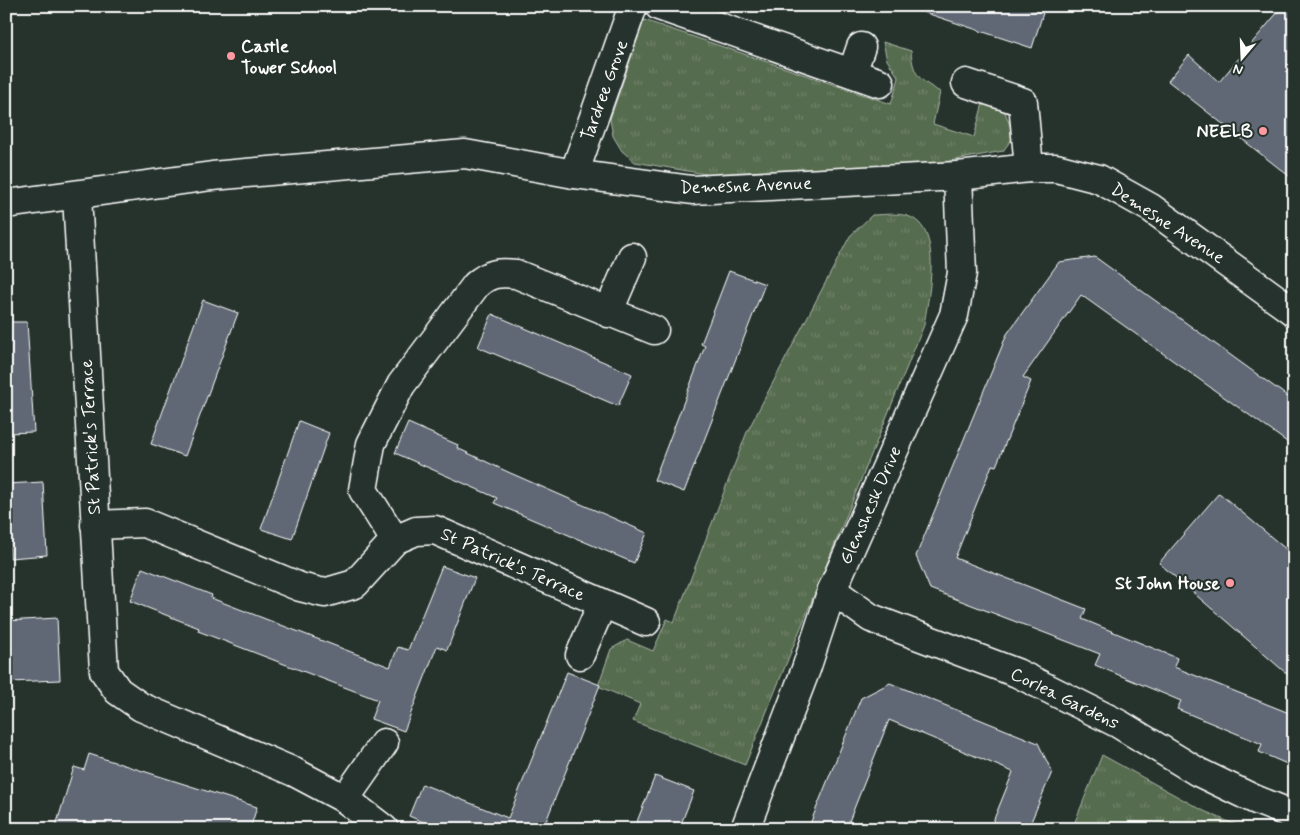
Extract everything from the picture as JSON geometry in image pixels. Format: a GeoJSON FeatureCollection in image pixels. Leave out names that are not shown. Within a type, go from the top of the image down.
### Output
{"type":"FeatureCollection","features":[{"type":"Feature","properties":{"kind":"street","name":"Tardree Grove"},"geometry":{"type":"LineString","coordinates":[[574,174],[633,6]]}},
{"type":"Feature","properties":{"kind":"street"},"geometry":{"type":"LineString","coordinates":[[659,6],[880,83]]}},
{"type":"Feature","properties":{"kind":"street"},"geometry":{"type":"LineString","coordinates":[[852,73],[861,47]]}},
{"type":"Feature","properties":{"kind":"street"},"geometry":{"type":"LineString","coordinates":[[966,83],[1023,102],[1029,168]]}},
{"type":"Feature","properties":{"kind":"street","name":"Demesne Avenue"},"geometry":{"type":"LineString","coordinates":[[6,204],[77,196],[212,176],[465,154],[574,174],[692,190],[958,176],[1029,168],[1056,168],[1099,178],[1151,208],[1294,312]]}},
{"type":"Feature","properties":{"kind":"street","name":"Glenshesk Drive"},"geometry":{"type":"LineString","coordinates":[[745,829],[806,669],[832,590],[954,315],[962,273],[958,176]]}},
{"type":"Feature","properties":{"kind":"street","name":"St Patrick's Terrace"},"geometry":{"type":"LineString","coordinates":[[77,196],[95,525],[145,523],[300,588],[324,593],[355,584],[395,540],[416,531],[435,530],[646,622]]}},
{"type":"Feature","properties":{"kind":"street"},"geometry":{"type":"LineString","coordinates":[[608,312],[632,257]]}},
{"type":"Feature","properties":{"kind":"street"},"geometry":{"type":"LineString","coordinates":[[395,540],[363,490],[372,444],[401,385],[476,285],[488,274],[504,272],[516,274],[654,330]]}},
{"type":"Feature","properties":{"kind":"street"},"geometry":{"type":"LineString","coordinates":[[95,525],[102,657],[104,671],[118,691],[141,707],[294,772],[345,799],[384,829]]}},
{"type":"Feature","properties":{"kind":"street","name":"Corlea Gardens"},"geometry":{"type":"LineString","coordinates":[[832,590],[871,618],[1017,673],[1118,724],[1198,772],[1254,799],[1294,815]]}},
{"type":"Feature","properties":{"kind":"street","name":"St Patrick's Terrace"},"geometry":{"type":"LineString","coordinates":[[580,655],[602,604]]}},
{"type":"Feature","properties":{"kind":"street"},"geometry":{"type":"LineString","coordinates":[[345,799],[384,743]]}},
{"type":"Feature","properties":{"kind":"green space"},"geometry":{"type":"Polygon","coordinates":[[[644,20],[891,104],[899,78],[887,60],[883,42],[911,51],[916,72],[927,84],[940,92],[933,124],[974,137],[983,103],[1005,112],[1014,136],[1003,151],[939,163],[711,175],[635,162],[622,151],[613,136],[610,119],[644,20]]]}},
{"type":"Feature","properties":{"kind":"green space"},"geometry":{"type":"Polygon","coordinates":[[[872,215],[903,215],[916,221],[925,231],[930,246],[931,262],[924,325],[745,765],[633,721],[640,704],[598,686],[611,649],[627,640],[653,651],[667,619],[674,622],[747,432],[850,236],[872,215]]]}},
{"type":"Feature","properties":{"kind":"green space"},"geometry":{"type":"Polygon","coordinates":[[[1102,755],[1204,811],[1245,829],[1072,829],[1102,755]]]}},
{"type":"Feature","properties":{"kind":"building"},"geometry":{"type":"Polygon","coordinates":[[[921,6],[1021,6],[1043,13],[1032,48],[920,11],[921,6]]]}},
{"type":"Feature","properties":{"kind":"building","name":"NEELB"},"geometry":{"type":"Polygon","coordinates":[[[1283,6],[1294,6],[1294,180],[1168,81],[1189,55],[1219,82],[1283,6]]]}},
{"type":"Feature","properties":{"kind":"building"},"geometry":{"type":"Polygon","coordinates":[[[1095,257],[1294,401],[1294,447],[1081,295],[1023,377],[1031,381],[996,466],[992,465],[955,558],[1086,609],[1082,619],[1177,658],[1174,667],[1294,715],[1294,767],[1259,752],[1262,744],[1177,709],[1181,701],[1095,665],[1100,654],[930,589],[916,556],[1007,334],[1059,262],[1095,257]]]}},
{"type":"Feature","properties":{"kind":"building"},"geometry":{"type":"Polygon","coordinates":[[[729,271],[765,284],[684,492],[654,480],[705,346],[701,344],[729,271]]]}},
{"type":"Feature","properties":{"kind":"building"},"geometry":{"type":"Polygon","coordinates":[[[203,300],[238,313],[185,456],[151,444],[203,300]]]}},
{"type":"Feature","properties":{"kind":"building"},"geometry":{"type":"Polygon","coordinates":[[[492,314],[632,374],[618,406],[478,347],[492,314]]]}},
{"type":"Feature","properties":{"kind":"building"},"geometry":{"type":"Polygon","coordinates":[[[6,322],[27,322],[34,432],[6,433],[6,322]]]}},
{"type":"Feature","properties":{"kind":"building"},"geometry":{"type":"Polygon","coordinates":[[[299,421],[329,433],[292,539],[261,529],[299,421]]]}},
{"type":"Feature","properties":{"kind":"building"},"geometry":{"type":"Polygon","coordinates":[[[408,423],[458,445],[457,448],[508,472],[647,533],[634,563],[494,503],[497,498],[395,453],[408,423]]]}},
{"type":"Feature","properties":{"kind":"building"},"geometry":{"type":"Polygon","coordinates":[[[43,482],[47,555],[10,558],[6,484],[43,482]]]}},
{"type":"Feature","properties":{"kind":"building","name":"St John House"},"geometry":{"type":"Polygon","coordinates":[[[1219,493],[1294,556],[1294,680],[1159,563],[1219,493]]]}},
{"type":"Feature","properties":{"kind":"building"},"geometry":{"type":"Polygon","coordinates":[[[442,566],[475,578],[447,650],[437,646],[404,731],[371,719],[378,700],[198,631],[199,628],[130,601],[142,568],[212,595],[211,598],[390,667],[398,647],[408,650],[442,566]]]}},
{"type":"Feature","properties":{"kind":"building"},"geometry":{"type":"Polygon","coordinates":[[[57,618],[60,680],[9,682],[6,621],[57,618]]]}},
{"type":"Feature","properties":{"kind":"building"},"geometry":{"type":"Polygon","coordinates":[[[567,672],[600,685],[543,829],[440,829],[409,816],[422,784],[508,818],[567,672]]]}},
{"type":"Feature","properties":{"kind":"building"},"geometry":{"type":"Polygon","coordinates":[[[890,683],[1038,743],[1052,772],[1028,829],[990,829],[1013,772],[889,720],[846,829],[808,829],[861,698],[890,683]]]}},
{"type":"Feature","properties":{"kind":"building"},"geometry":{"type":"Polygon","coordinates":[[[89,754],[257,807],[250,829],[55,829],[74,767],[84,770],[89,754]]]}},
{"type":"Feature","properties":{"kind":"building"},"geometry":{"type":"Polygon","coordinates":[[[655,776],[694,791],[679,829],[634,829],[655,776]]]}},
{"type":"Feature","properties":{"kind":"place","name":"Castle Tower School"},"geometry":{"type":"Point","coordinates":[231,56]}},
{"type":"Feature","properties":{"kind":"place","name":"NEELB"},"geometry":{"type":"Point","coordinates":[1263,131]}},
{"type":"Feature","properties":{"kind":"place","name":"St John House"},"geometry":{"type":"Point","coordinates":[1230,583]}}]}
